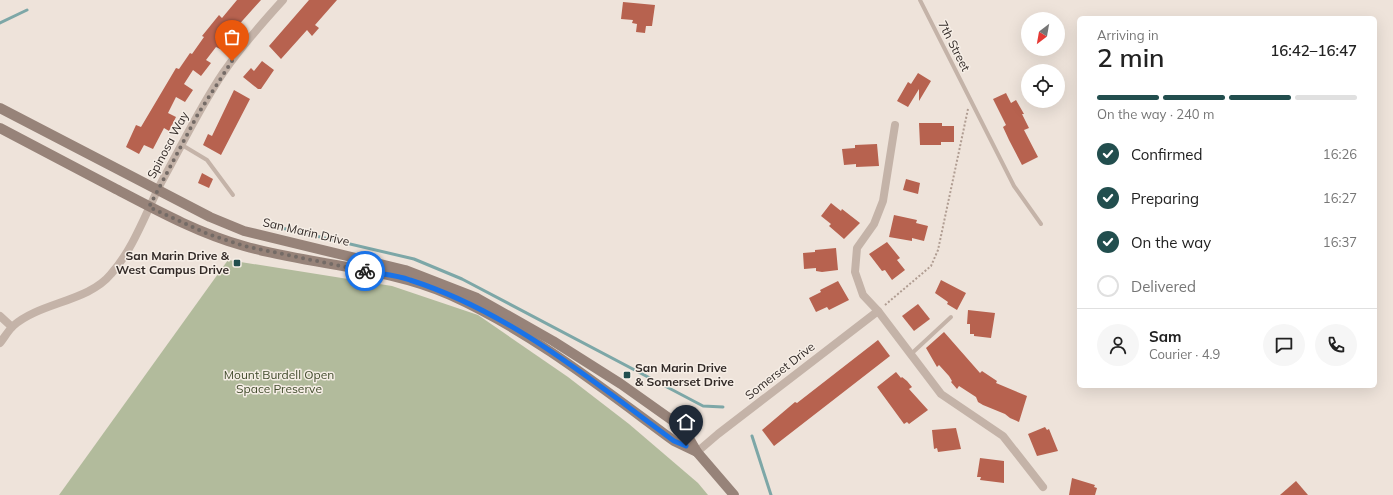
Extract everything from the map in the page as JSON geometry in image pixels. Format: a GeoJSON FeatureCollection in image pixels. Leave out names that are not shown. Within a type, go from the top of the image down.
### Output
{"type":"FeatureCollection","features":[{"type":"Feature","properties":{"kind":"main road","name":"San Marin Drive"},"geometry":{"type":"LineString","coordinates":[[0,108],[210,217],[244,231],[405,270],[477,298],[553,341],[642,399],[683,428],[698,452],[734,495]]}},
{"type":"Feature","properties":{"kind":"main road","name":"San Marin Drive"},"geometry":{"type":"LineString","coordinates":[[0,128],[149,207],[208,234],[244,246],[409,280],[448,294],[497,317],[544,346],[674,441],[698,452]]}},
{"type":"Feature","properties":{"kind":"street","name":"Spinosa Way"},"geometry":{"type":"LineString","coordinates":[[12,327],[41,309],[83,293],[100,284],[111,275],[126,252],[198,114],[223,73],[257,28],[283,0]]}},
{"type":"Feature","properties":{"kind":"street"},"geometry":{"type":"LineString","coordinates":[[895,125],[883,201],[874,224],[857,248],[855,272],[863,295],[878,311],[941,394],[1003,436],[1043,487]]}},
{"type":"Feature","properties":{"kind":"street","name":"Somerset Drive"},"geometry":{"type":"LineString","coordinates":[[698,452],[718,434],[878,311]]}},
{"type":"Feature","properties":{"kind":"street"},"geometry":{"type":"LineString","coordinates":[[0,316],[12,327],[0,344]]}},
{"type":"Feature","properties":{"kind":"lane","name":"7th Street"},"geometry":{"type":"LineString","coordinates":[[920,0],[1014,186],[1041,224]]}},
{"type":"Feature","properties":{"kind":"lane"},"geometry":{"type":"LineString","coordinates":[[181,145],[207,160],[233,195]]}},
{"type":"Feature","properties":{"kind":"lane"},"geometry":{"type":"LineString","coordinates":[[910,355],[951,317]]}},
{"type":"Feature","properties":{"kind":"path"},"geometry":{"type":"LineString","coordinates":[[878,311],[931,266],[938,250],[970,100]]}},
{"type":"Feature","properties":{"kind":"green space","name":"Mount Burdell Open Space Preserve"},"geometry":{"type":"Polygon","coordinates":[[[228,260],[392,286],[478,315],[568,377],[629,424],[698,483],[708,495],[59,495],[228,260]]]}},
{"type":"Feature","properties":{"kind":"building"},"geometry":{"type":"Polygon","coordinates":[[[237,0],[261,0],[235,29],[220,49],[216,47],[206,60],[211,63],[201,76],[193,70],[184,84],[193,90],[185,102],[176,97],[168,113],[176,117],[169,131],[164,128],[153,149],[144,145],[139,154],[126,147],[136,125],[141,127],[176,68],[179,69],[190,53],[192,54],[204,37],[202,36],[219,15],[222,18],[237,0]]]}},
{"type":"Feature","properties":{"kind":"building"},"geometry":{"type":"Polygon","coordinates":[[[309,0],[337,0],[315,25],[319,28],[312,36],[307,30],[281,59],[269,46],[309,0]]]}},
{"type":"Feature","properties":{"kind":"building"},"geometry":{"type":"Polygon","coordinates":[[[623,2],[655,5],[652,26],[646,26],[645,33],[636,32],[637,24],[632,23],[633,20],[621,19],[623,2]]]}},
{"type":"Feature","properties":{"kind":"building"},"geometry":{"type":"Polygon","coordinates":[[[262,61],[274,70],[261,89],[258,89],[243,77],[251,68],[254,71],[262,61]]]}},
{"type":"Feature","properties":{"kind":"building"},"geometry":{"type":"Polygon","coordinates":[[[918,73],[931,81],[919,101],[919,89],[908,107],[897,101],[908,82],[911,84],[918,73]]]}},
{"type":"Feature","properties":{"kind":"building"},"geometry":{"type":"Polygon","coordinates":[[[234,90],[250,99],[221,155],[203,145],[208,134],[212,136],[234,90]]]}},
{"type":"Feature","properties":{"kind":"building"},"geometry":{"type":"Polygon","coordinates":[[[1006,93],[1011,103],[1016,100],[1024,114],[1022,114],[1029,128],[1024,130],[1038,157],[1022,165],[1003,127],[1006,125],[993,99],[1006,93]]]}},
{"type":"Feature","properties":{"kind":"building"},"geometry":{"type":"Polygon","coordinates":[[[919,123],[942,123],[942,126],[954,126],[954,142],[941,142],[941,145],[920,145],[919,123]]]}},
{"type":"Feature","properties":{"kind":"building"},"geometry":{"type":"Polygon","coordinates":[[[877,144],[879,166],[856,167],[856,164],[844,165],[842,149],[855,148],[855,145],[877,144]]]}},
{"type":"Feature","properties":{"kind":"building"},"geometry":{"type":"Polygon","coordinates":[[[202,173],[213,179],[209,188],[198,183],[202,173]]]}},
{"type":"Feature","properties":{"kind":"building"},"geometry":{"type":"Polygon","coordinates":[[[906,179],[920,183],[918,194],[903,190],[906,179]]]}},
{"type":"Feature","properties":{"kind":"building"},"geometry":{"type":"Polygon","coordinates":[[[831,203],[841,211],[842,209],[860,223],[844,239],[829,226],[831,224],[821,216],[831,203]]]}},
{"type":"Feature","properties":{"kind":"building"},"geometry":{"type":"Polygon","coordinates":[[[894,215],[917,220],[916,223],[928,226],[924,241],[912,238],[912,241],[889,237],[894,215]]]}},
{"type":"Feature","properties":{"kind":"building"},"geometry":{"type":"Polygon","coordinates":[[[887,242],[900,258],[897,260],[905,270],[892,280],[885,270],[882,271],[869,254],[887,242]]]}},
{"type":"Feature","properties":{"kind":"building"},"geometry":{"type":"Polygon","coordinates":[[[836,248],[838,270],[822,272],[816,271],[816,268],[804,269],[803,253],[836,248]]]}},
{"type":"Feature","properties":{"kind":"building"},"geometry":{"type":"Polygon","coordinates":[[[941,280],[966,293],[957,310],[947,304],[948,302],[935,293],[941,280]]]}},
{"type":"Feature","properties":{"kind":"building"},"geometry":{"type":"Polygon","coordinates":[[[838,281],[849,300],[829,310],[827,307],[816,312],[809,298],[821,292],[820,290],[838,281]]]}},
{"type":"Feature","properties":{"kind":"building"},"geometry":{"type":"Polygon","coordinates":[[[918,304],[930,319],[914,331],[902,316],[918,304]]]}},
{"type":"Feature","properties":{"kind":"building"},"geometry":{"type":"Polygon","coordinates":[[[968,310],[995,313],[991,338],[974,336],[974,334],[970,334],[970,324],[967,324],[968,310]]]}},
{"type":"Feature","properties":{"kind":"building"},"geometry":{"type":"Polygon","coordinates":[[[944,332],[980,373],[982,371],[997,381],[996,383],[1027,396],[1019,422],[978,402],[976,397],[959,386],[957,389],[951,382],[952,381],[949,376],[939,365],[937,367],[926,348],[944,332]]]}},
{"type":"Feature","properties":{"kind":"building"},"geometry":{"type":"Polygon","coordinates":[[[878,340],[890,356],[774,446],[762,430],[795,402],[797,403],[878,340]]]}},
{"type":"Feature","properties":{"kind":"building"},"geometry":{"type":"Polygon","coordinates":[[[896,372],[901,378],[902,377],[907,381],[912,387],[909,389],[928,410],[909,424],[907,422],[904,424],[877,387],[896,372]]]}},
{"type":"Feature","properties":{"kind":"building"},"geometry":{"type":"Polygon","coordinates":[[[1045,427],[1047,430],[1049,429],[1058,451],[1037,456],[1028,434],[1045,427]]]}},
{"type":"Feature","properties":{"kind":"building"},"geometry":{"type":"Polygon","coordinates":[[[956,428],[961,449],[938,452],[937,448],[934,449],[932,430],[956,428]]]}},
{"type":"Feature","properties":{"kind":"building"},"geometry":{"type":"Polygon","coordinates":[[[980,458],[1004,461],[1004,483],[980,480],[981,477],[977,477],[980,458]]]}},
{"type":"Feature","properties":{"kind":"building"},"geometry":{"type":"Polygon","coordinates":[[[1072,478],[1095,485],[1094,487],[1097,488],[1095,495],[1069,495],[1072,478]]]}},
{"type":"Feature","properties":{"kind":"building"},"geometry":{"type":"Polygon","coordinates":[[[1296,481],[1308,495],[1280,495],[1296,481]]]}},
{"type":"Feature","properties":{"kind":"waterway"},"geometry":{"type":"LineString","coordinates":[[0,23],[27,10]]}},
{"type":"Feature","properties":{"kind":"waterway"},"geometry":{"type":"LineString","coordinates":[[269,225],[414,259],[462,279],[703,406],[723,407]]}},
{"type":"Feature","properties":{"kind":"waterway"},"geometry":{"type":"LineString","coordinates":[[752,436],[771,495]]}},
{"type":"Feature","properties":{"kind":"way so far"},"geometry":{"type":"LineString","coordinates":[[232,61],[198,114],[149,207],[208,234],[244,246],[293,258],[365,271]]}},
{"type":"Feature","properties":{"kind":"place","name":"San Marin Drive & West Campus Drive"},"geometry":{"type":"Point","coordinates":[237,263]}},
{"type":"Feature","properties":{"kind":"place","name":"San Marin Drive & Somerset Drive"},"geometry":{"type":"Point","coordinates":[627,375]}},
{"type":"Feature","properties":{"kind":"route"},"geometry":{"type":"LineString","coordinates":[[365,271],[409,280],[448,294],[497,317],[544,346],[674,441],[686,446]]}}]}
